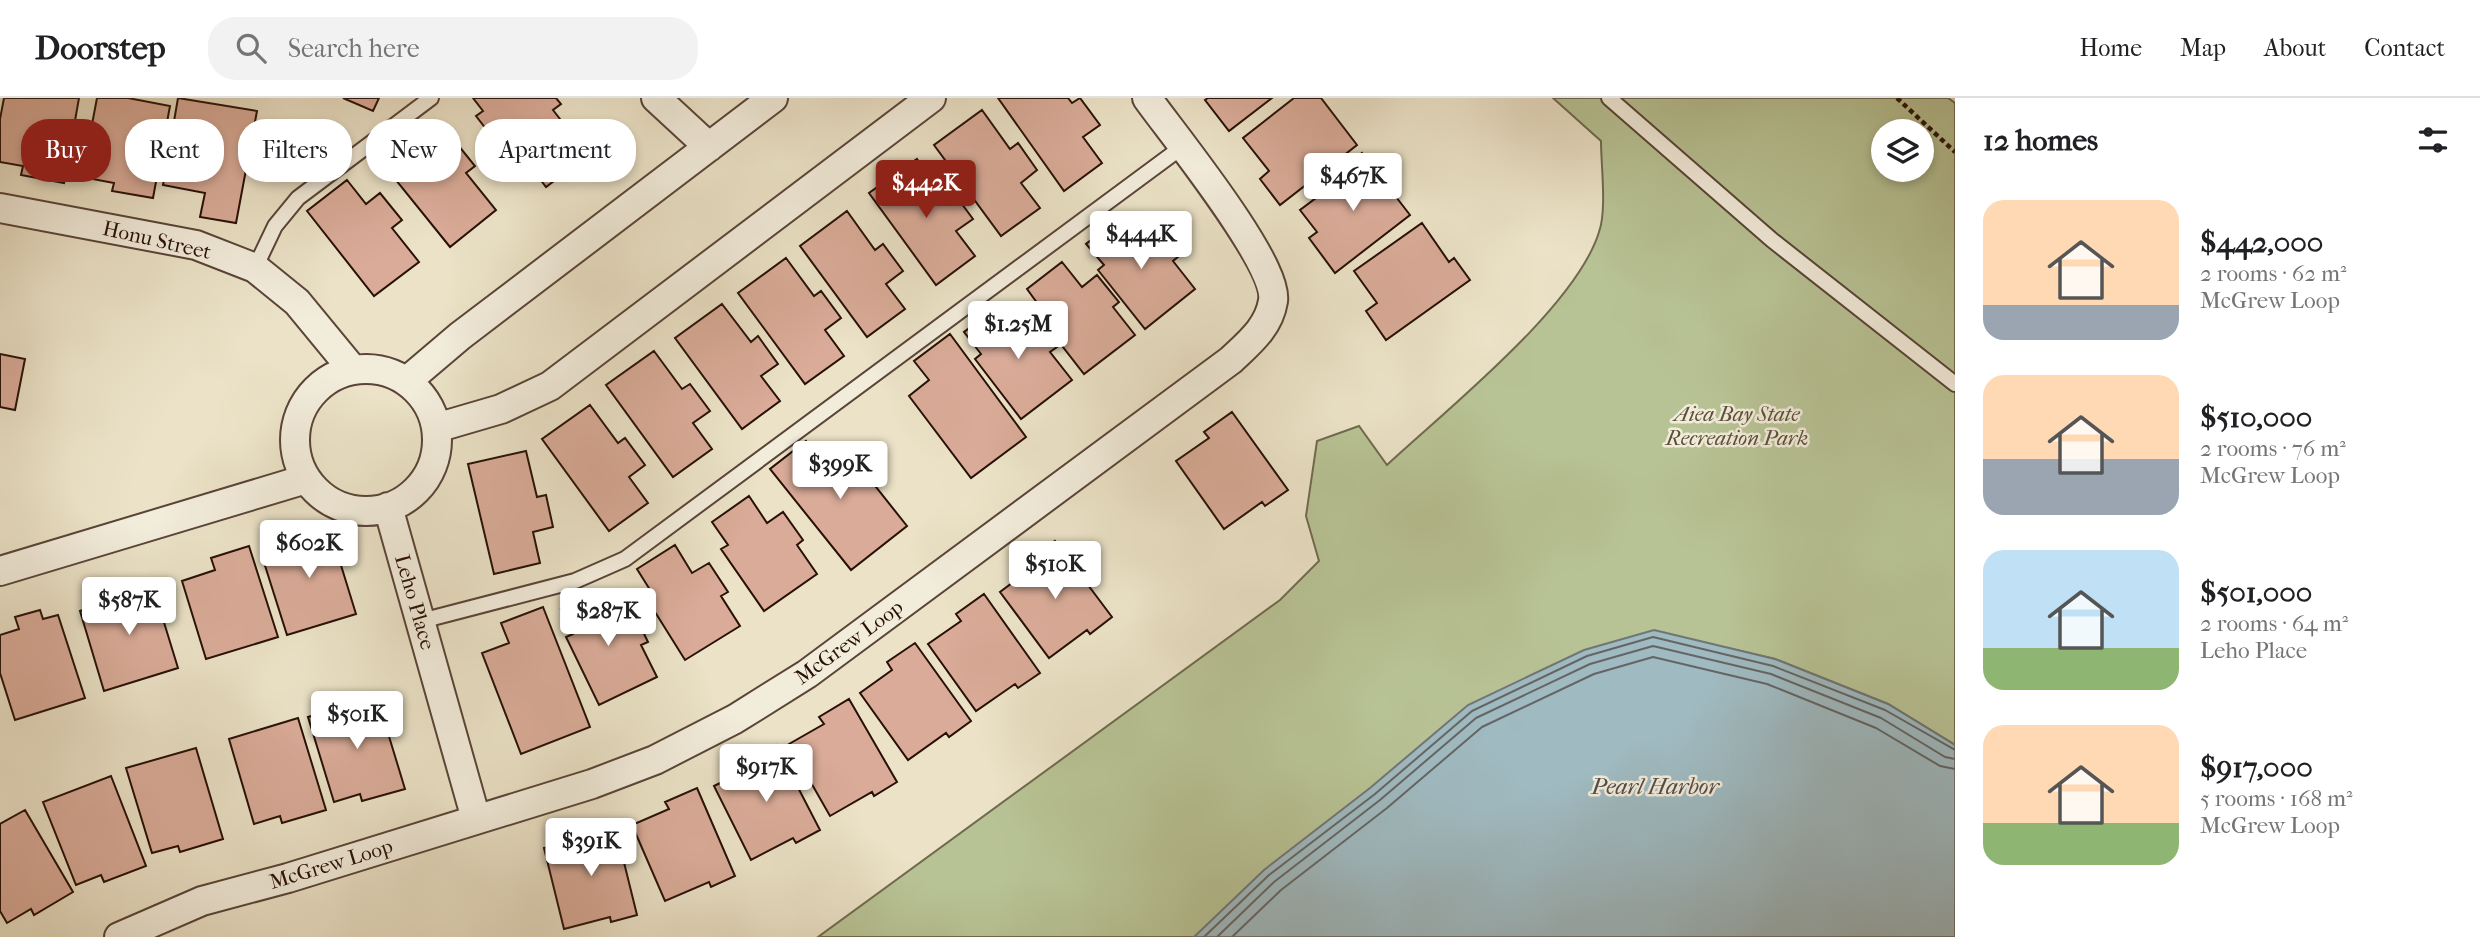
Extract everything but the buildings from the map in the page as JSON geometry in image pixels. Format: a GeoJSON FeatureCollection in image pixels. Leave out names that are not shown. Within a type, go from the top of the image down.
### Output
{"type":"FeatureCollection","features":[{"type":"Feature","properties":{"kind":"street"},"geometry":{"type":"LineString","coordinates":[[656,98],[709,147]]}},
{"type":"Feature","properties":{"kind":"street"},"geometry":{"type":"LineString","coordinates":[[407,382],[460,336],[773,98]]}},
{"type":"Feature","properties":{"kind":"street"},"geometry":{"type":"LineString","coordinates":[[436,428],[501,408],[550,386],[931,98]]}},
{"type":"Feature","properties":{"kind":"street","name":"McGrew Loop"},"geometry":{"type":"LineString","coordinates":[[120,937],[202,901],[288,878],[655,761],[735,719],[807,674],[1231,360],[1263,329],[1274,299],[1261,258],[1147,98]]}},
{"type":"Feature","properties":{"kind":"street","name":"Honu Street"},"geometry":{"type":"LineString","coordinates":[[0,208],[196,245],[255,268],[297,302],[353,370]]}},
{"type":"Feature","properties":{"kind":"street"},"geometry":{"type":"LineString","coordinates":[[353,370],[381,371],[407,382],[426,402],[436,428],[436,455],[425,481],[405,500],[379,510],[351,510],[325,499],[306,479],[296,453],[296,425],[307,400],[327,380],[353,370]]}},
{"type":"Feature","properties":{"kind":"street"},"geometry":{"type":"LineString","coordinates":[[0,571],[306,479]]}},
{"type":"Feature","properties":{"kind":"street","name":"Leho Place"},"geometry":{"type":"LineString","coordinates":[[388,506],[477,819]]}},
{"type":"Feature","properties":{"kind":"lane"},"geometry":{"type":"LineString","coordinates":[[255,268],[275,226],[298,198],[431,98]]}},
{"type":"Feature","properties":{"kind":"lane"},"geometry":{"type":"LineString","coordinates":[[1609,98],[1772,240],[1955,384]]}},
{"type":"Feature","properties":{"kind":"lane"},"geometry":{"type":"LineString","coordinates":[[421,621],[575,581],[625,559],[1182,147]]}},
{"type":"Feature","properties":{"kind":"path"},"geometry":{"type":"LineString","coordinates":[[1897,98],[1955,152]]}},
{"type":"Feature","properties":{"kind":"green space","name":"Aiea Bay State Recreation Park"},"geometry":{"type":"Polygon","coordinates":[[[1553,98],[1948,98],[1955,103],[1955,745],[1888,704],[1775,659],[1728,648],[1256,937],[818,937],[1280,600],[1319,561],[1306,516],[1317,441],[1359,426],[1387,465],[1506,356],[1564,292],[1586,261],[1599,232],[1603,200],[1601,141],[1553,98]]]}},
{"type":"Feature","properties":{"kind":"water","name":"Pearl Harbor"},"geometry":{"type":"Polygon","coordinates":[[[1654,630],[1775,659],[1888,704],[1955,745],[1955,937],[1194,937],[1264,870],[1370,788],[1468,705],[1584,650],[1654,630]]]}}]}
